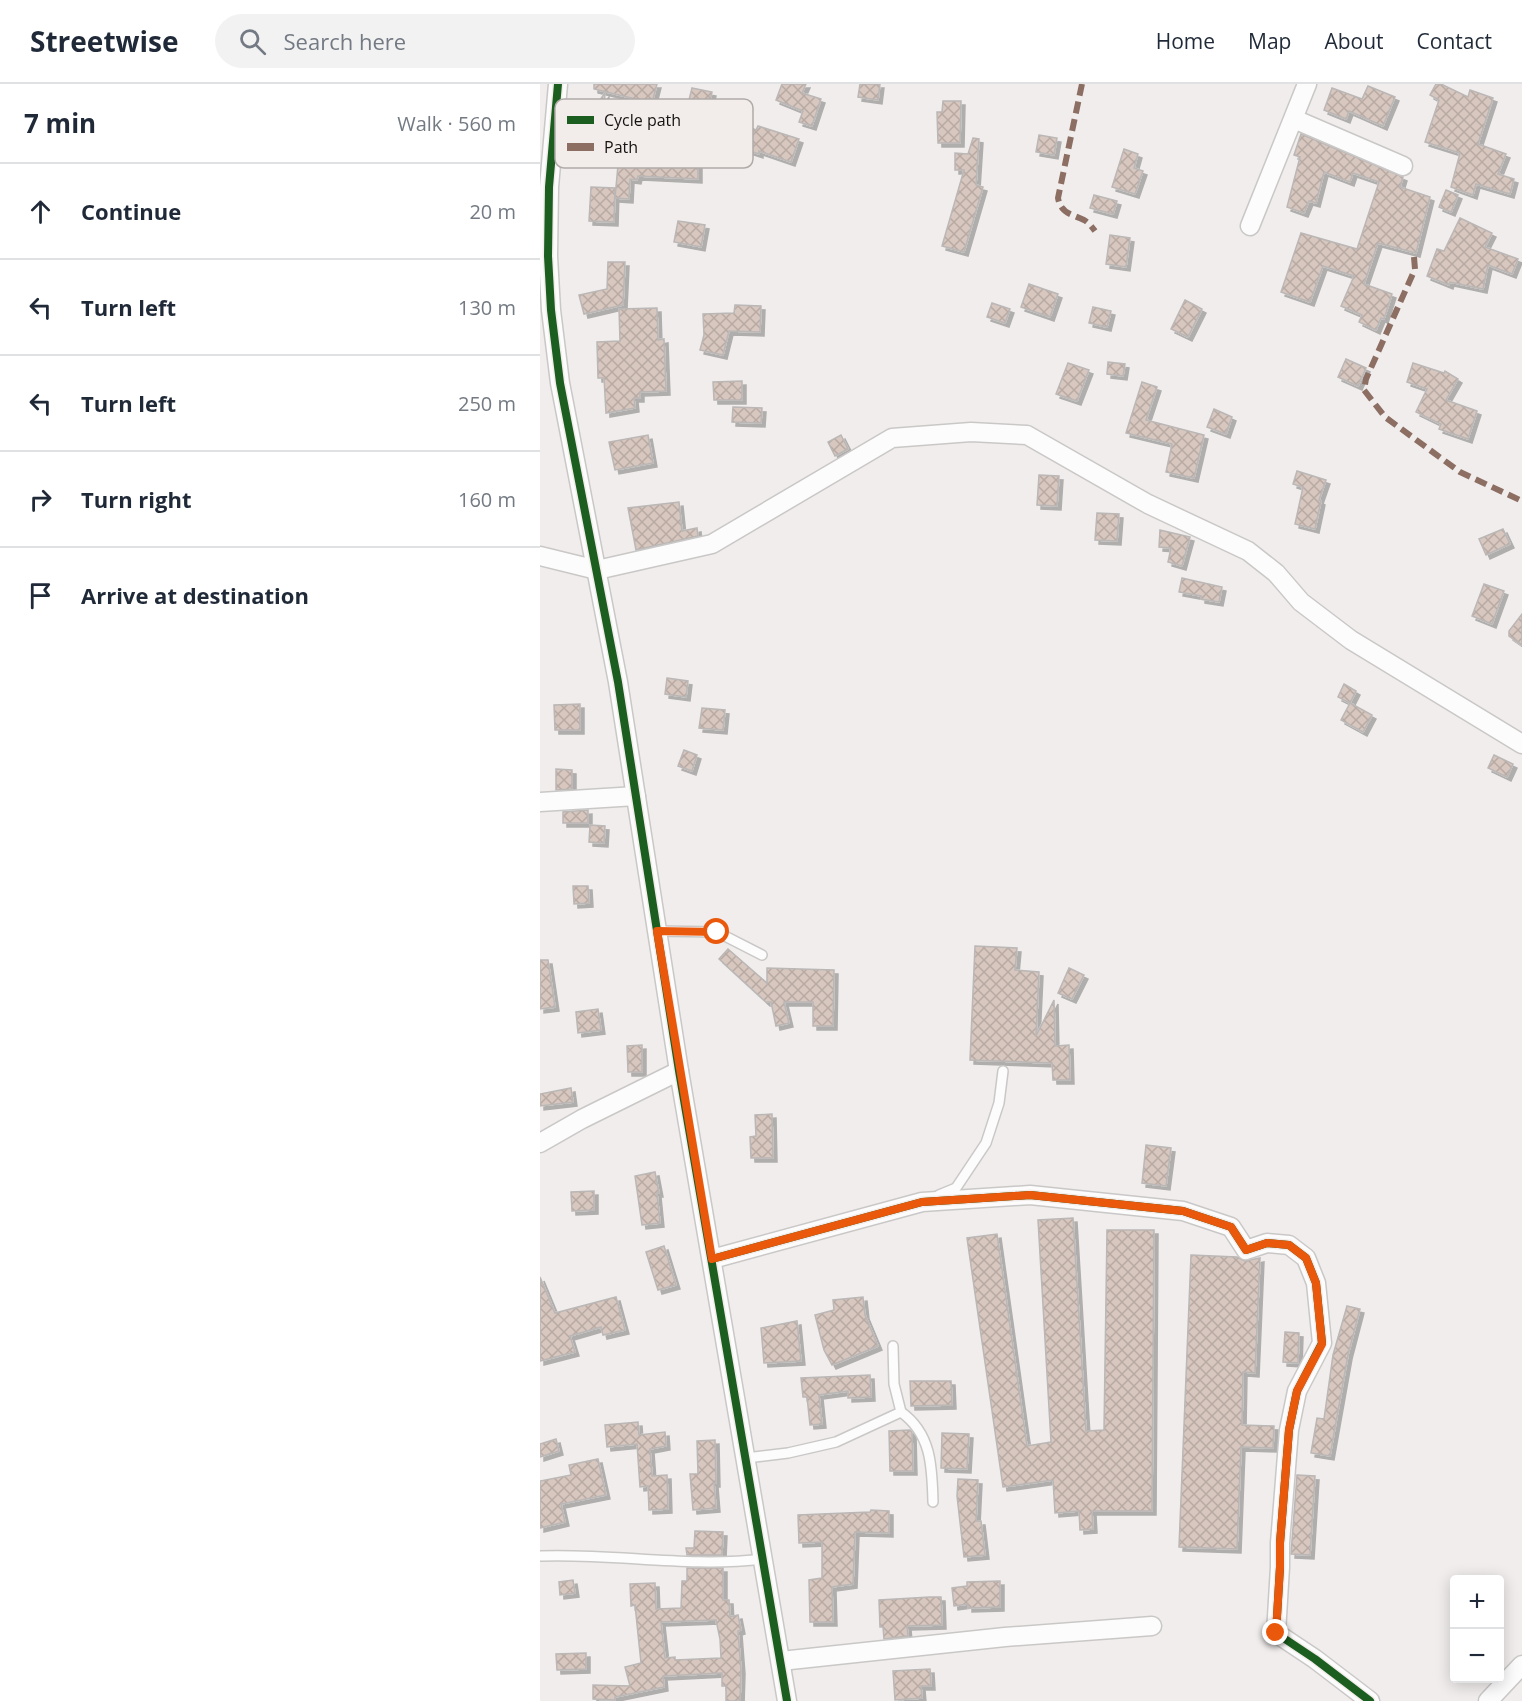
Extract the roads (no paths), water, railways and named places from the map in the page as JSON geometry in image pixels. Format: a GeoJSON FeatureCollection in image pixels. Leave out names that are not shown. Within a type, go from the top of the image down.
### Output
{"type":"FeatureCollection","features":[{"type":"Feature","properties":{"kind":"street"},"geometry":{"type":"LineString","coordinates":[[557,99],[558,84]]}},
{"type":"Feature","properties":{"kind":"street"},"geometry":{"type":"LineString","coordinates":[[1250,226],[1307,84]]}},
{"type":"Feature","properties":{"kind":"street"},"geometry":{"type":"LineString","coordinates":[[555,118],[549,187],[545,311],[618,682],[679,1071],[788,1701]]}},
{"type":"Feature","properties":{"kind":"street"},"geometry":{"type":"LineString","coordinates":[[1294,119],[1403,166]]}},
{"type":"Feature","properties":{"kind":"street"},"geometry":{"type":"LineString","coordinates":[[540,556],[597,570],[712,544],[892,438],[971,432],[1027,435],[1148,504],[1248,551],[1276,573],[1301,602],[1351,640],[1522,744]]}},
{"type":"Feature","properties":{"kind":"street"},"geometry":{"type":"LineString","coordinates":[[540,802],[636,796]]}},
{"type":"Feature","properties":{"kind":"street"},"geometry":{"type":"LineString","coordinates":[[540,1143],[582,1119],[679,1071]]}},
{"type":"Feature","properties":{"kind":"street"},"geometry":{"type":"LineString","coordinates":[[712,1259],[922,1202],[1030,1195],[1183,1211],[1231,1227],[1246,1250],[1267,1243],[1289,1245],[1306,1258],[1316,1283],[1322,1344],[1297,1391],[1289,1430],[1276,1633],[1370,1701]]}},
{"type":"Feature","properties":{"kind":"street"},"geometry":{"type":"LineString","coordinates":[[781,1661],[1005,1637],[1152,1626]]}},
{"type":"Feature","properties":{"kind":"street"},"geometry":{"type":"LineString","coordinates":[[1488,1701],[1522,1665]]}},
{"type":"Feature","properties":{"kind":"lane"},"geometry":{"type":"LineString","coordinates":[[657,931],[717,932],[762,956]]}},
{"type":"Feature","properties":{"kind":"lane"},"geometry":{"type":"LineString","coordinates":[[922,1202],[956,1188],[986,1143],[999,1103],[1003,1071]]}},
{"type":"Feature","properties":{"kind":"lane"},"geometry":{"type":"LineString","coordinates":[[893,1346],[894,1384],[901,1412],[912,1420],[924,1437],[932,1463],[933,1502]]}},
{"type":"Feature","properties":{"kind":"lane"},"geometry":{"type":"LineString","coordinates":[[746,1458],[788,1453],[836,1442],[901,1412]]}},
{"type":"Feature","properties":{"kind":"lane"},"geometry":{"type":"LineString","coordinates":[[540,1556],[622,1556],[670,1562],[727,1563],[763,1559]]}}]}
